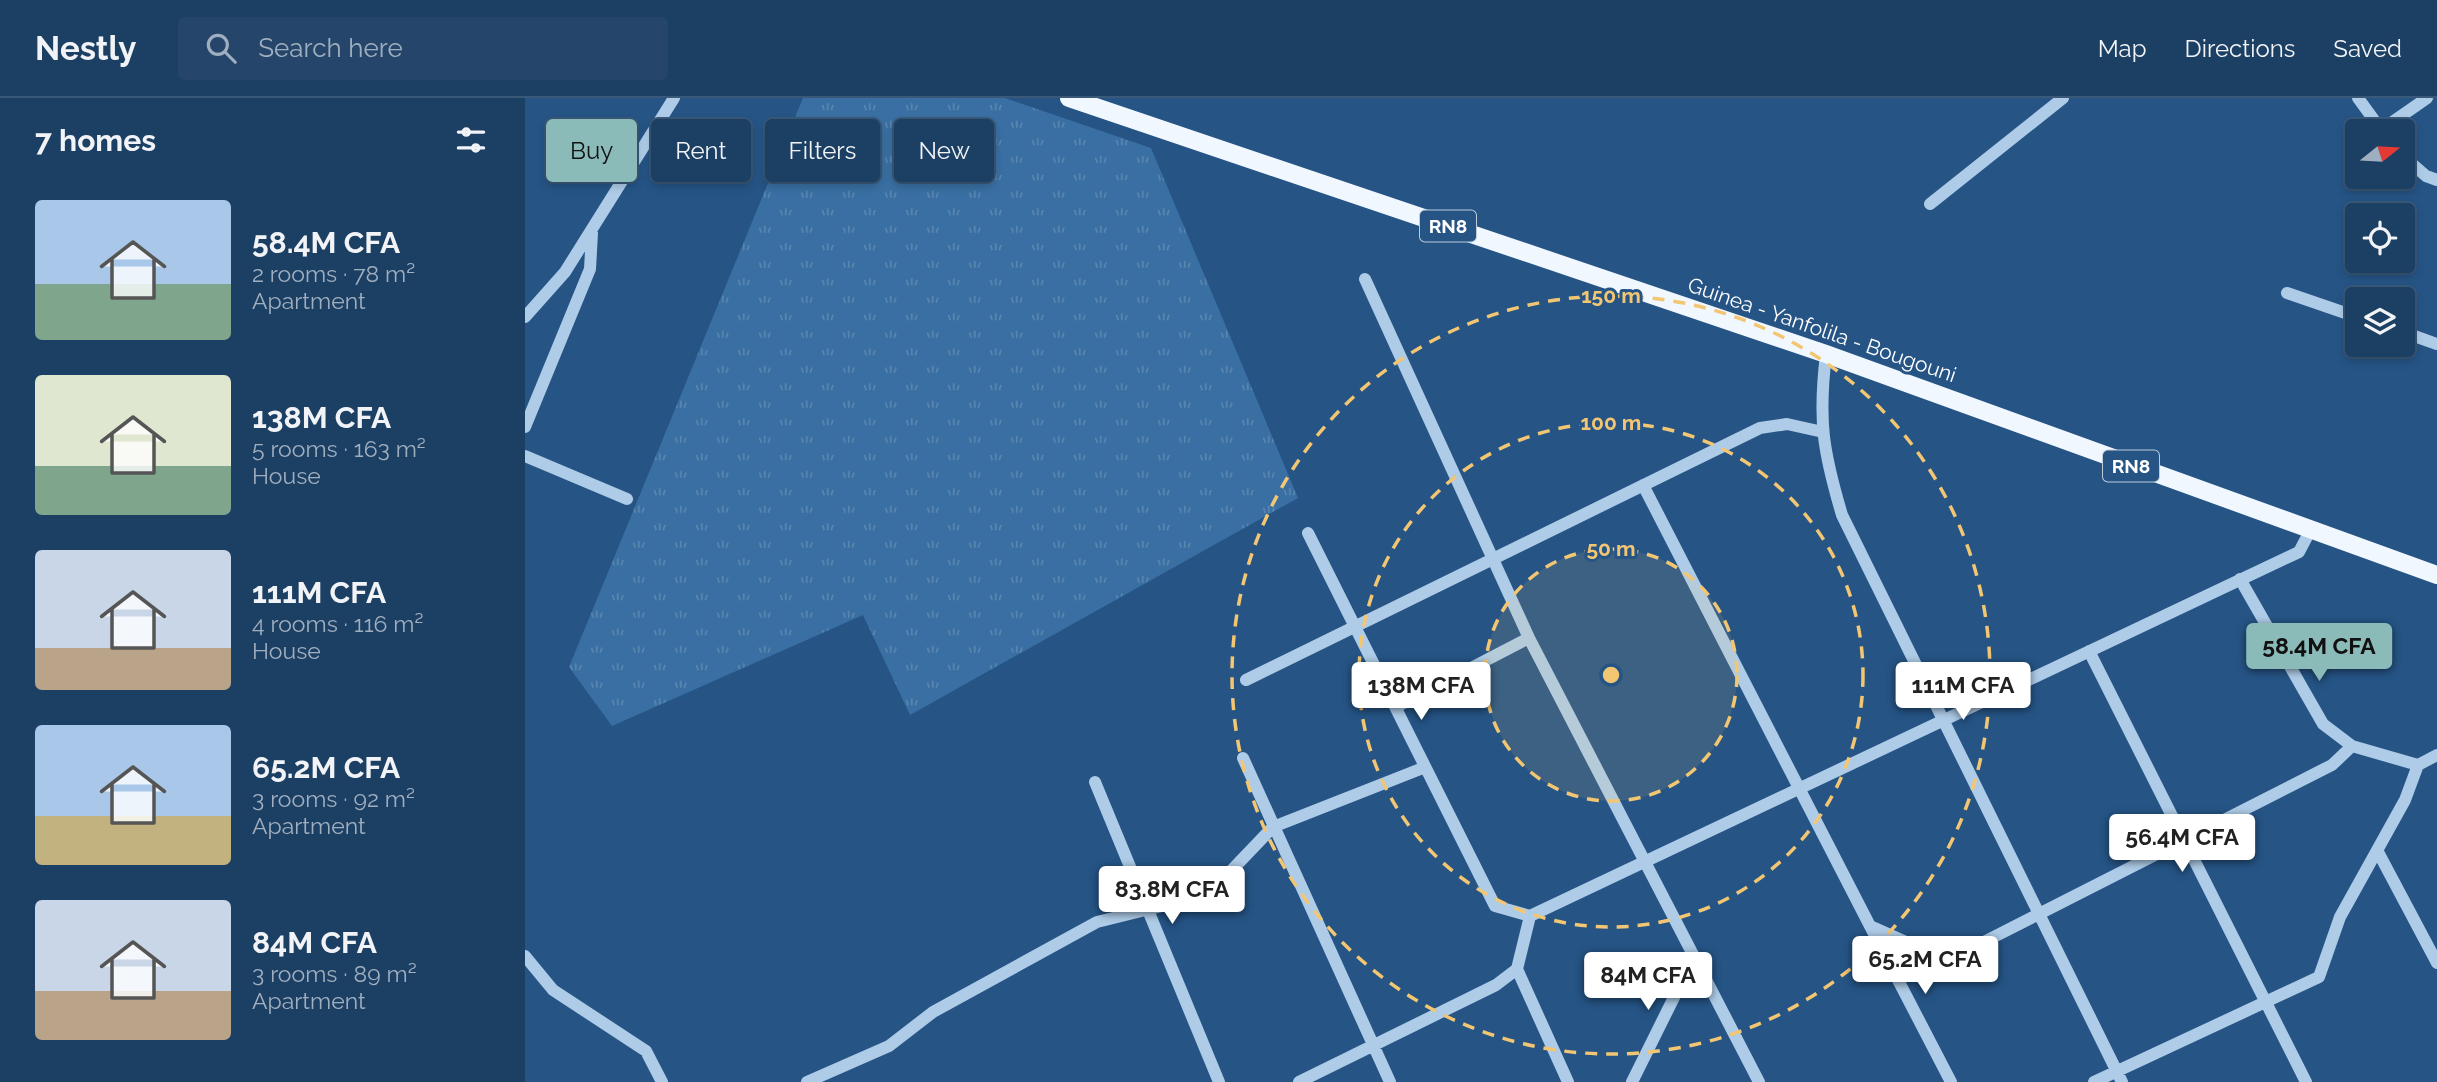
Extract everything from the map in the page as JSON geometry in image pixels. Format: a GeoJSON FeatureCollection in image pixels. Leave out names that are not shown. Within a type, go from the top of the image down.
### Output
{"type":"FeatureCollection","features":[{"type":"Feature","properties":{"kind":"main road","name":"Guinea - Yanfolila - Bougouni"},"geometry":{"type":"LineString","coordinates":[[1069,98],[1826,354],[2437,575]]}},
{"type":"Feature","properties":{"kind":"street"},"geometry":{"type":"LineString","coordinates":[[525,317],[565,272],[674,98]]}},
{"type":"Feature","properties":{"kind":"street"},"geometry":{"type":"LineString","coordinates":[[1930,204],[2063,98]]}},
{"type":"Feature","properties":{"kind":"street"},"geometry":{"type":"LineString","coordinates":[[2358,98],[2373,119]]}},
{"type":"Feature","properties":{"kind":"street"},"geometry":{"type":"LineString","coordinates":[[2398,119],[2427,98]]}},
{"type":"Feature","properties":{"kind":"street"},"geometry":{"type":"LineString","coordinates":[[2415,166],[2426,176],[2437,180]]}},
{"type":"Feature","properties":{"kind":"street"},"geometry":{"type":"LineString","coordinates":[[525,427],[590,269],[592,229]]}},
{"type":"Feature","properties":{"kind":"street"},"geometry":{"type":"LineString","coordinates":[[1365,279],[1529,638],[1759,1082]]}},
{"type":"Feature","properties":{"kind":"street"},"geometry":{"type":"LineString","coordinates":[[2287,293],[2345,313]]}},
{"type":"Feature","properties":{"kind":"street"},"geometry":{"type":"LineString","coordinates":[[2415,336],[2437,344]]}},
{"type":"Feature","properties":{"kind":"street"},"geometry":{"type":"LineString","coordinates":[[1826,354],[1821,400],[1824,454],[1842,515],[2120,1077]]}},
{"type":"Feature","properties":{"kind":"street"},"geometry":{"type":"LineString","coordinates":[[1246,680],[1760,428],[1787,424],[1823,432]]}},
{"type":"Feature","properties":{"kind":"street"},"geometry":{"type":"LineString","coordinates":[[525,456],[627,499]]}},
{"type":"Feature","properties":{"kind":"street"},"geometry":{"type":"LineString","coordinates":[[1643,485],[1951,1082]]}},
{"type":"Feature","properties":{"kind":"street"},"geometry":{"type":"LineString","coordinates":[[1308,533],[1396,707],[1423,768],[1495,906],[1530,916],[2299,552],[2310,531]]}},
{"type":"Feature","properties":{"kind":"street"},"geometry":{"type":"LineString","coordinates":[[2240,579],[2323,724],[2352,746],[2418,765],[2437,755]]}},
{"type":"Feature","properties":{"kind":"street"},"geometry":{"type":"LineString","coordinates":[[1396,707],[1529,638]]}},
{"type":"Feature","properties":{"kind":"street"},"geometry":{"type":"LineString","coordinates":[[2089,651],[2306,1082]]}},
{"type":"Feature","properties":{"kind":"street"},"geometry":{"type":"LineString","coordinates":[[1870,926],[1926,951],[1972,948],[2332,765],[2352,746]]}},
{"type":"Feature","properties":{"kind":"street"},"geometry":{"type":"LineString","coordinates":[[1243,758],[1390,1082]]}},
{"type":"Feature","properties":{"kind":"street"},"geometry":{"type":"LineString","coordinates":[[2094,1082],[2120,1077],[2319,977],[2340,917],[2413,785],[2418,765]]}},
{"type":"Feature","properties":{"kind":"street"},"geometry":{"type":"LineString","coordinates":[[807,1082],[837,1076],[889,1046],[933,1012],[1097,922],[1182,901],[1229,873],[1273,827],[1423,768]]}},
{"type":"Feature","properties":{"kind":"street"},"geometry":{"type":"LineString","coordinates":[[1095,782],[1219,1082]]}},
{"type":"Feature","properties":{"kind":"street"},"geometry":{"type":"LineString","coordinates":[[2377,849],[2437,963]]}},
{"type":"Feature","properties":{"kind":"street"},"geometry":{"type":"LineString","coordinates":[[1530,916],[1517,969],[1568,1082]]}},
{"type":"Feature","properties":{"kind":"street"},"geometry":{"type":"LineString","coordinates":[[525,956],[553,990],[646,1051],[662,1082]]}},
{"type":"Feature","properties":{"kind":"street"},"geometry":{"type":"LineString","coordinates":[[1632,1082],[1695,957]]}},
{"type":"Feature","properties":{"kind":"street"},"geometry":{"type":"LineString","coordinates":[[1299,1082],[1496,985],[1517,969]]}},
{"type":"Feature","properties":{"kind":"green space"},"geometry":{"type":"Polygon","coordinates":[[[803,98],[1005,98],[1151,148],[1298,498],[910,715],[863,615],[612,726],[569,667],[768,182],[880,182],[880,119],[794,119],[803,98]]]}}]}
